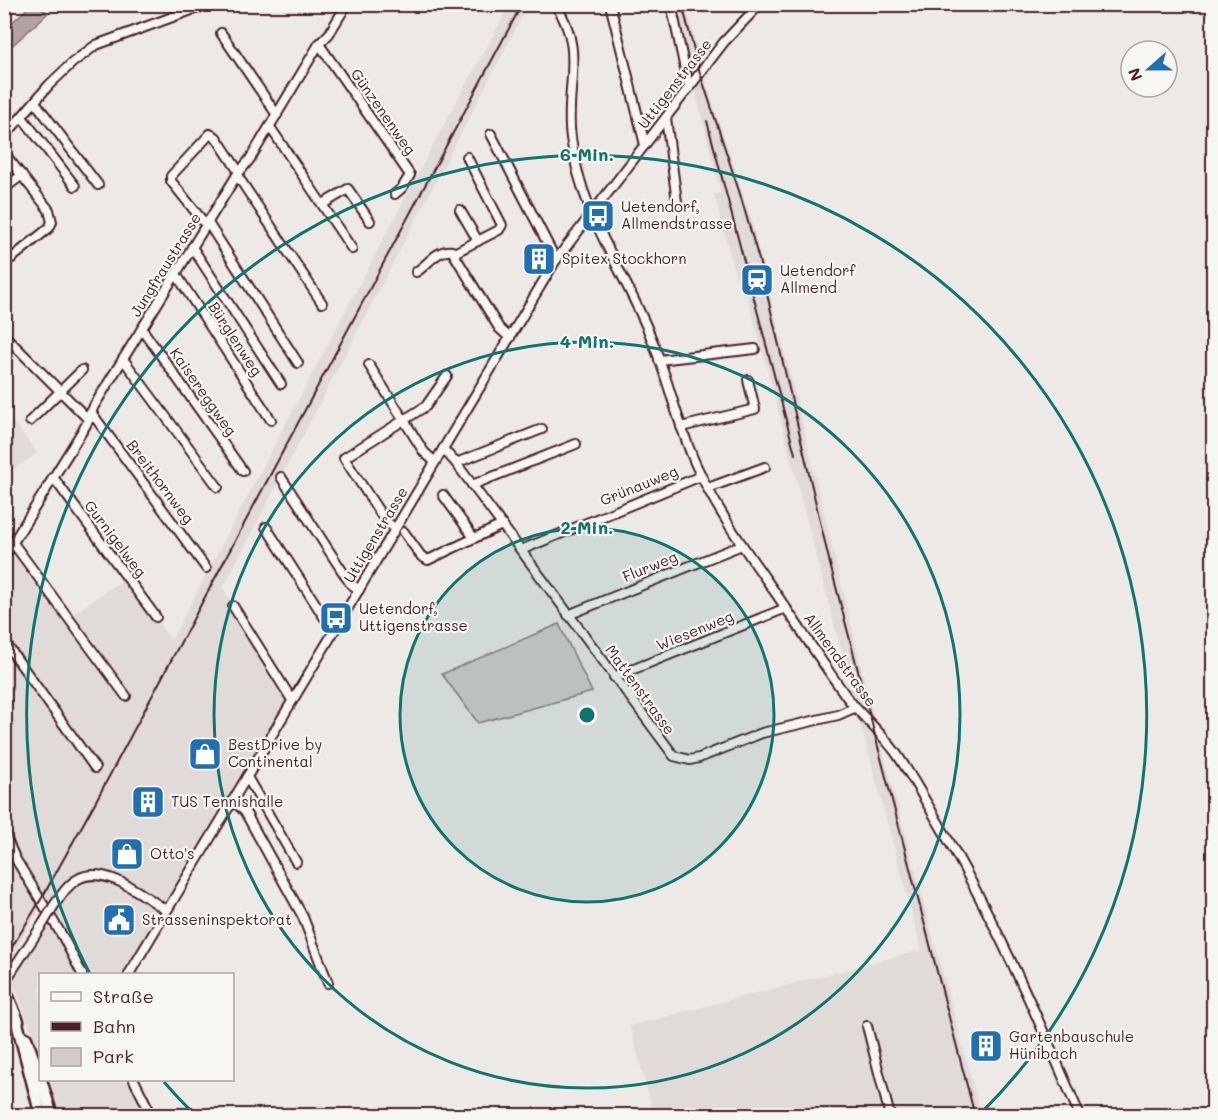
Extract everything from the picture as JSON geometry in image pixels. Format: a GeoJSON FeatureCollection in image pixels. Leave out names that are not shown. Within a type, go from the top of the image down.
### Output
{"type":"FeatureCollection","features":[{"type":"Feature","properties":{"kind":"main road"},"geometry":{"type":"LineString","coordinates":[[5,988],[15,1015],[42,1116]]}},
{"type":"Feature","properties":{"kind":"main road"},"geometry":{"type":"LineString","coordinates":[[15,1015],[32,1050],[39,1072]]}},
{"type":"Feature","properties":{"kind":"main road"},"geometry":{"type":"LineString","coordinates":[[42,1081],[52,1116]]}},
{"type":"Feature","properties":{"kind":"street"},"geometry":{"type":"LineString","coordinates":[[4,137],[60,74],[96,45],[208,4]]}},
{"type":"Feature","properties":{"kind":"street","name":"Jungfraustrasse"},"geometry":{"type":"LineString","coordinates":[[4,556],[192,247],[250,159],[319,44],[347,4]]}},
{"type":"Feature","properties":{"kind":"street","name":"Allmendstrasse"},"geometry":{"type":"LineString","coordinates":[[555,4],[572,42],[569,111],[571,136],[583,191],[591,214],[645,323],[681,427],[701,476],[742,545],[855,707],[895,752],[963,864],[1014,966],[1080,1116]]}},
{"type":"Feature","properties":{"kind":"street"},"geometry":{"type":"LineString","coordinates":[[610,4],[645,145]]}},
{"type":"Feature","properties":{"kind":"street"},"geometry":{"type":"LineString","coordinates":[[671,4],[689,88]]}},
{"type":"Feature","properties":{"kind":"street","name":"Uttigenstrasse"},"geometry":{"type":"LineString","coordinates":[[130,973],[556,260],[731,34],[760,4]]}},
{"type":"Feature","properties":{"kind":"street"},"geometry":{"type":"LineString","coordinates":[[221,33],[277,115]]}},
{"type":"Feature","properties":{"kind":"street","name":"Günzenenweg"},"geometry":{"type":"LineString","coordinates":[[319,44],[410,175],[395,194]]}},
{"type":"Feature","properties":{"kind":"street"},"geometry":{"type":"LineString","coordinates":[[35,102],[98,184]]}},
{"type":"Feature","properties":{"kind":"street"},"geometry":{"type":"LineString","coordinates":[[22,117],[75,186]]}},
{"type":"Feature","properties":{"kind":"street"},"geometry":{"type":"LineString","coordinates":[[666,118],[677,202]]}},
{"type":"Feature","properties":{"kind":"street"},"geometry":{"type":"LineString","coordinates":[[270,127],[352,249]]}},
{"type":"Feature","properties":{"kind":"street"},"geometry":{"type":"LineString","coordinates":[[298,363],[207,224],[171,181],[171,176],[210,134],[216,137],[322,303]]}},
{"type":"Feature","properties":{"kind":"street"},"geometry":{"type":"LineString","coordinates":[[491,134],[556,260]]}},
{"type":"Feature","properties":{"kind":"street"},"geometry":{"type":"LineString","coordinates":[[4,153],[49,210],[52,222],[49,228],[12,258],[4,259]]}},
{"type":"Feature","properties":{"kind":"street"},"geometry":{"type":"LineString","coordinates":[[454,254],[499,230],[502,225],[468,157]]}},
{"type":"Feature","properties":{"kind":"street"},"geometry":{"type":"LineString","coordinates":[[5,188],[22,175]]}},
{"type":"Feature","properties":{"kind":"street"},"geometry":{"type":"LineString","coordinates":[[322,204],[348,189],[370,221]]}},
{"type":"Feature","properties":{"kind":"street"},"geometry":{"type":"LineString","coordinates":[[460,210],[477,241]]}},
{"type":"Feature","properties":{"kind":"street"},"geometry":{"type":"LineString","coordinates":[[192,247],[281,384]]}},
{"type":"Feature","properties":{"kind":"street"},"geometry":{"type":"LineString","coordinates":[[416,272],[444,250],[454,254],[499,328],[510,338]]}},
{"type":"Feature","properties":{"kind":"street","name":"Bürglenweg"},"geometry":{"type":"LineString","coordinates":[[176,274],[271,420]]}},
{"type":"Feature","properties":{"kind":"street","name":"Kaisereggweg"},"geometry":{"type":"LineString","coordinates":[[142,329],[243,471]]}},
{"type":"Feature","properties":{"kind":"street","name":"Breithornweg"},"geometry":{"type":"LineString","coordinates":[[4,335],[60,391],[90,416],[206,568]]}},
{"type":"Feature","properties":{"kind":"street"},"geometry":{"type":"LineString","coordinates":[[659,360],[755,349]]}},
{"type":"Feature","properties":{"kind":"street"},"geometry":{"type":"LineString","coordinates":[[123,359],[218,488]]}},
{"type":"Feature","properties":{"kind":"street"},"geometry":{"type":"LineString","coordinates":[[369,365],[424,452],[435,462]]}},
{"type":"Feature","properties":{"kind":"street"},"geometry":{"type":"LineString","coordinates":[[30,421],[82,370]]}},
{"type":"Feature","properties":{"kind":"street"},"geometry":{"type":"LineString","coordinates":[[395,529],[384,519],[344,458],[429,403],[447,376]]}},
{"type":"Feature","properties":{"kind":"street"},"geometry":{"type":"LineString","coordinates":[[681,427],[755,409],[748,380]]}},
{"type":"Feature","properties":{"kind":"street"},"geometry":{"type":"LineString","coordinates":[[456,463],[542,429]]}},
{"type":"Feature","properties":{"kind":"street"},"geometry":{"type":"LineString","coordinates":[[472,485],[576,444]]}},
{"type":"Feature","properties":{"kind":"street","name":"Mattenstrasse"},"geometry":{"type":"LineString","coordinates":[[443,449],[456,463],[674,756],[690,760],[762,733],[838,715],[855,707]]}},
{"type":"Feature","properties":{"kind":"street"},"geometry":{"type":"LineString","coordinates":[[708,488],[765,467]]}},
{"type":"Feature","properties":{"kind":"street","name":"Grünauweg"},"geometry":{"type":"LineString","coordinates":[[521,550],[701,476]]}},
{"type":"Feature","properties":{"kind":"street","name":"Gurnigelweg"},"geometry":{"type":"LineString","coordinates":[[53,477],[156,616]]}},
{"type":"Feature","properties":{"kind":"street"},"geometry":{"type":"LineString","coordinates":[[281,477],[350,583],[359,590]]}},
{"type":"Feature","properties":{"kind":"street"},"geometry":{"type":"LineString","coordinates":[[443,495],[474,538]]}},
{"type":"Feature","properties":{"kind":"street"},"geometry":{"type":"LineString","coordinates":[[404,532],[421,556],[428,560],[502,525]]}},
{"type":"Feature","properties":{"kind":"street"},"geometry":{"type":"LineString","coordinates":[[266,526],[324,617],[335,629]]}},
{"type":"Feature","properties":{"kind":"street"},"geometry":{"type":"LineString","coordinates":[[13,543],[126,696]]}},
{"type":"Feature","properties":{"kind":"street","name":"Flurweg"},"geometry":{"type":"LineString","coordinates":[[568,615],[742,545]]}},
{"type":"Feature","properties":{"kind":"street"},"geometry":{"type":"LineString","coordinates":[[233,606],[292,700]]}},
{"type":"Feature","properties":{"kind":"street","name":"Wiesenweg"},"geometry":{"type":"LineString","coordinates":[[614,677],[786,608]]}},
{"type":"Feature","properties":{"kind":"street"},"geometry":{"type":"LineString","coordinates":[[4,641],[96,768]]}},
{"type":"Feature","properties":{"kind":"street"},"geometry":{"type":"LineString","coordinates":[[247,777],[296,862]]}},
{"type":"Feature","properties":{"kind":"street"},"geometry":{"type":"LineString","coordinates":[[233,800],[245,812],[298,908],[328,983]]}},
{"type":"Feature","properties":{"kind":"street"},"geometry":{"type":"LineString","coordinates":[[4,833],[15,858],[59,930],[81,973]]}},
{"type":"Feature","properties":{"kind":"street"},"geometry":{"type":"LineString","coordinates":[[5,988],[53,907],[69,886],[78,879],[96,875],[108,877],[166,910]]}},
{"type":"Feature","properties":{"kind":"street"},"geometry":{"type":"LineString","coordinates":[[867,1026],[890,1116]]}},
{"type":"Feature","properties":{"kind":"street"},"geometry":{"type":"LineString","coordinates":[[134,1081],[152,1116]]}},
{"type":"Feature","properties":{"kind":"shaded area"},"geometry":{"type":"Polygon","coordinates":[[[31,5],[39,5],[47,14],[5,52],[5,29],[31,5]]]}},
{"type":"Feature","properties":{"kind":"shaded area"},"geometry":{"type":"Polygon","coordinates":[[[510,5],[528,5],[223,588],[292,700],[130,973],[39,973],[39,1050],[10,974],[44,922],[39,910],[5,966],[5,557],[13,543],[67,618],[127,577],[171,641],[447,119],[510,5]]]}},
{"type":"Feature","properties":{"kind":"shaded area"},"geometry":{"type":"Polygon","coordinates":[[[671,5],[690,5],[688,14],[709,92],[750,216],[870,703],[981,1115],[654,1115],[630,1026],[922,950],[762,349],[742,277],[736,278],[714,194],[721,193],[695,90],[689,88],[671,5]]]}},
{"type":"Feature","properties":{"kind":"shaded area"},"geometry":{"type":"Polygon","coordinates":[[[5,411],[37,453],[4,476],[5,411]]]}},
{"type":"Feature","properties":{"kind":"shaded area"},"geometry":{"type":"Polygon","coordinates":[[[51,1081],[135,1081],[152,1115],[57,1115],[51,1081]]]}},
{"type":"Feature","properties":{"kind":"green space"},"geometry":{"type":"Polygon","coordinates":[[[559,624],[592,692],[478,723],[442,674],[559,624]]]}},
{"type":"Feature","properties":{"kind":"railway"},"geometry":{"type":"LineString","coordinates":[[4,960],[97,799],[522,4]]}},
{"type":"Feature","properties":{"kind":"railway"},"geometry":{"type":"LineString","coordinates":[[682,4],[700,73],[759,260],[830,564],[975,1116]]}},
{"type":"Feature","properties":{"kind":"railway"},"geometry":{"type":"LineString","coordinates":[[707,121],[795,454]]}},
{"type":"Feature","properties":{"kind":"place","name":"Uetendorf, Allmendstrasse"},"geometry":{"type":"Point","coordinates":[598,216]}},
{"type":"Feature","properties":{"kind":"place","name":"Spitex Stockhorn"},"geometry":{"type":"Point","coordinates":[539,259]}},
{"type":"Feature","properties":{"kind":"place","name":"Uetendorf Allmend"},"geometry":{"type":"Point","coordinates":[757,280]}},
{"type":"Feature","properties":{"kind":"place","name":"Uetendorf, Uttigenstrasse"},"geometry":{"type":"Point","coordinates":[336,618]}},
{"type":"Feature","properties":{"kind":"place","name":"BestDrive by Continental"},"geometry":{"type":"Point","coordinates":[205,754]}},
{"type":"Feature","properties":{"kind":"place","name":"TUS Tennishalle"},"geometry":{"type":"Point","coordinates":[148,802]}},
{"type":"Feature","properties":{"kind":"place","name":"Otto's"},"geometry":{"type":"Point","coordinates":[127,854]}},
{"type":"Feature","properties":{"kind":"place","name":"Strasseninspektorat"},"geometry":{"type":"Point","coordinates":[119,920]}},
{"type":"Feature","properties":{"kind":"place","name":"Gartenbauschule Hünibach"},"geometry":{"type":"Point","coordinates":[986,1046]}}]}
